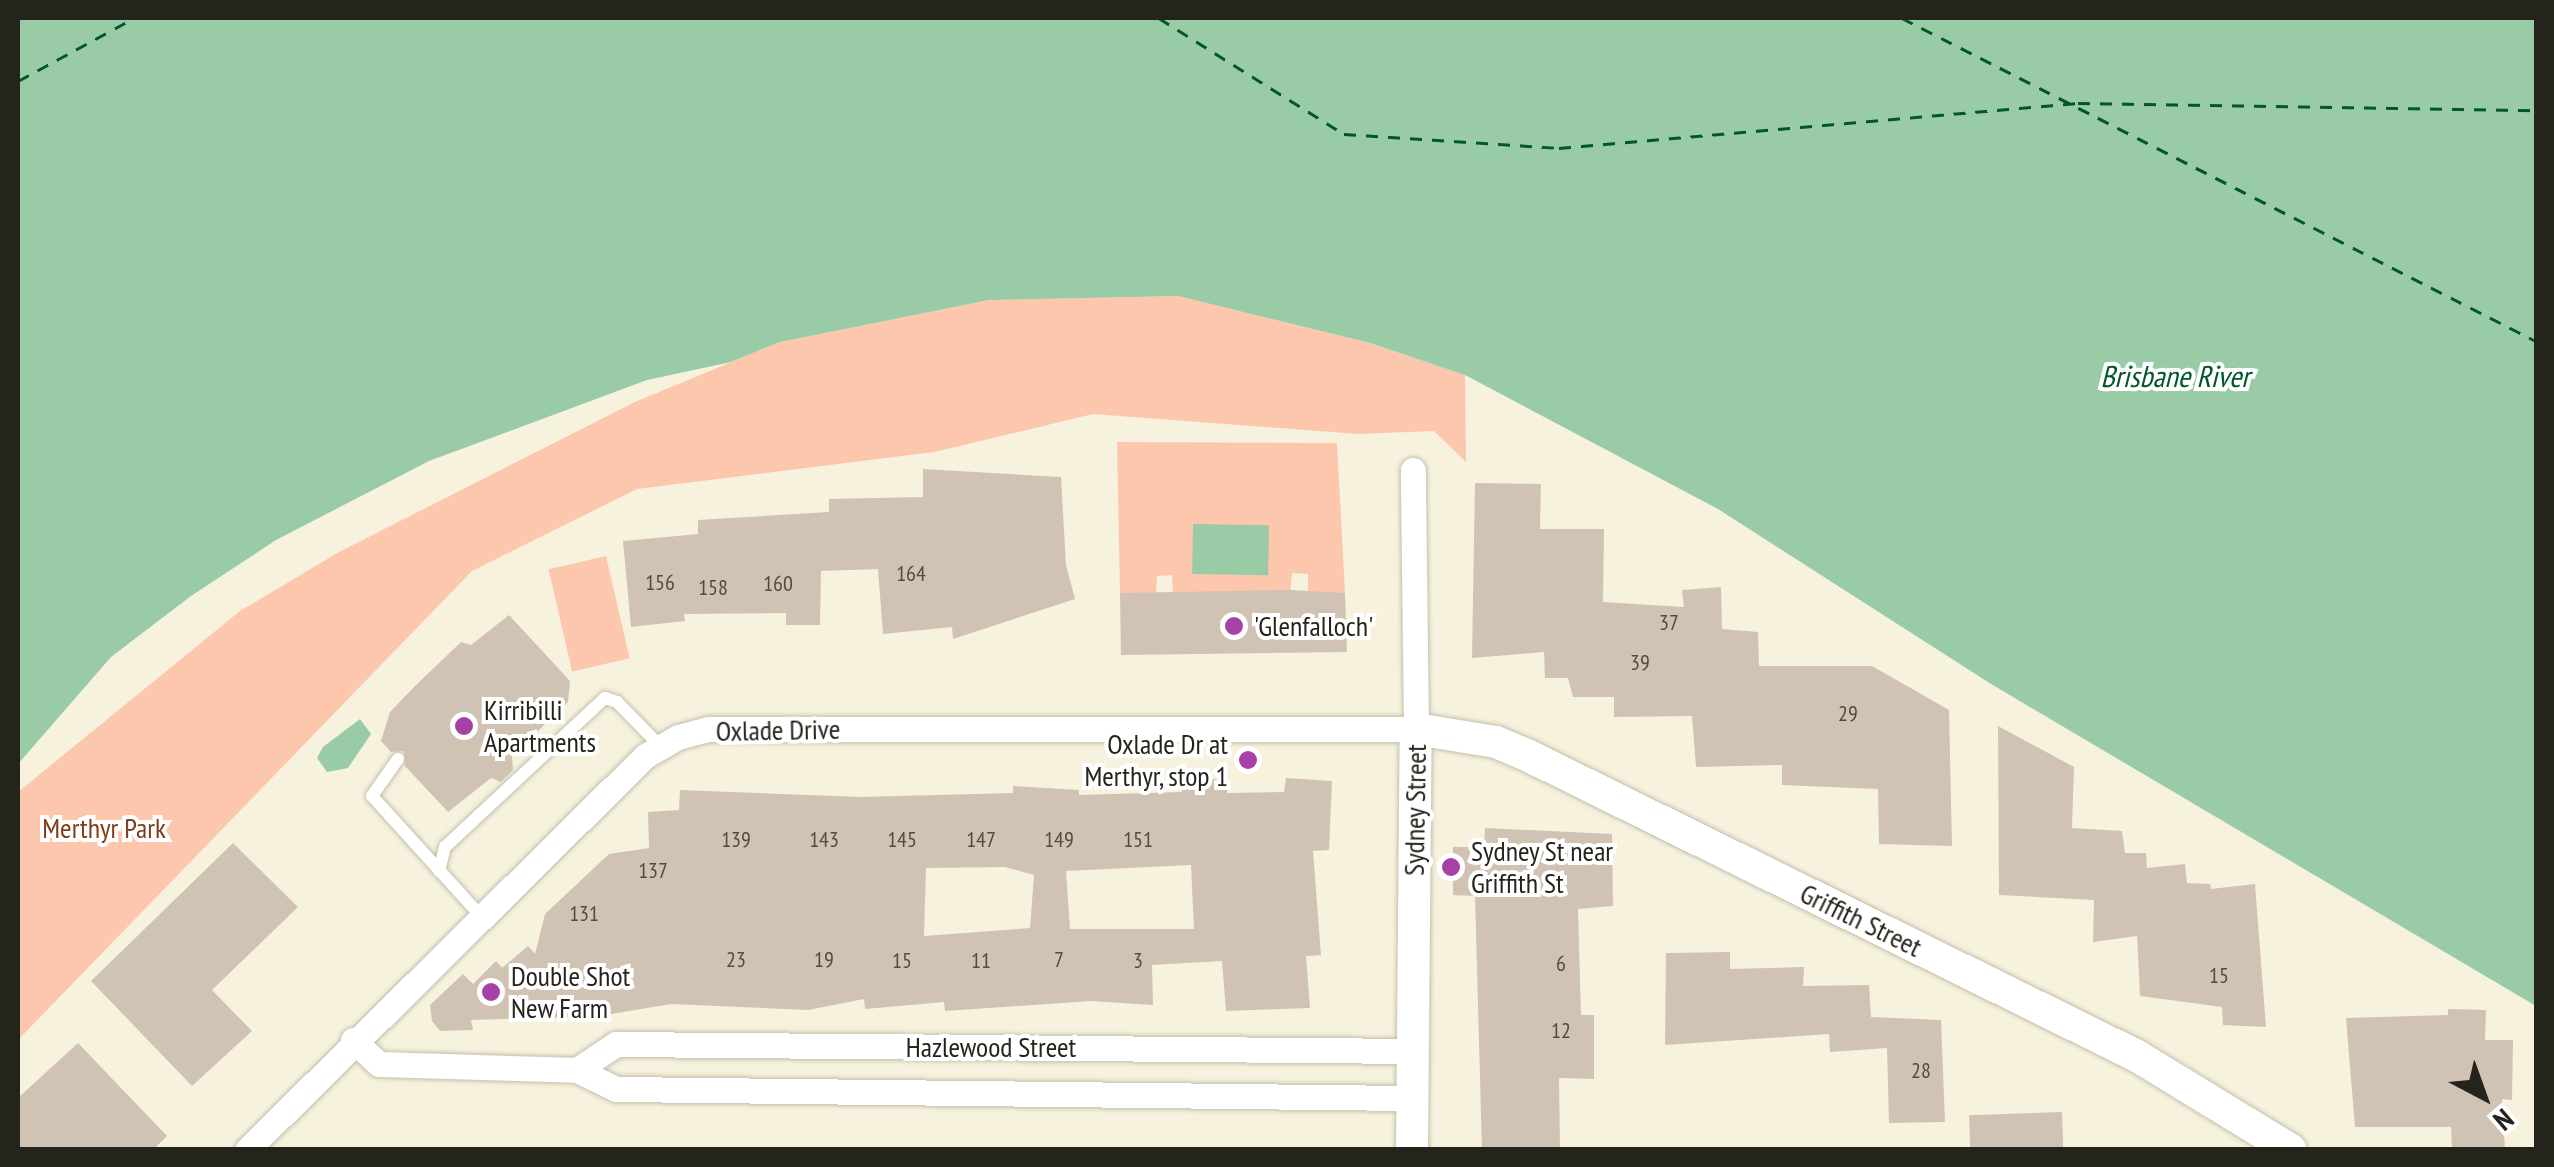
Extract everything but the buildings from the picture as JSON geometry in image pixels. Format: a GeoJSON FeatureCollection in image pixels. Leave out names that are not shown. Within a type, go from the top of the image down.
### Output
{"type":"FeatureCollection","features":[{"type":"Feature","properties":{"kind":"street","name":"Sydney Street"},"geometry":{"type":"LineString","coordinates":[[1412,1150],[1416,728],[1413,470]]}},
{"type":"Feature","properties":{"kind":"street","name":"Oxlade Drive"},"geometry":{"type":"LineString","coordinates":[[247,1150],[480,915],[661,747],[708,729],[1416,728]]}},
{"type":"Feature","properties":{"kind":"street","name":"Griffith Street"},"geometry":{"type":"LineString","coordinates":[[1416,728],[1496,742],[1529,756],[2137,1056],[2290,1150]]}},
{"type":"Feature","properties":{"kind":"street","name":"Hazlewood Street"},"geometry":{"type":"LineString","coordinates":[[353,1040],[379,1064],[577,1070],[616,1089],[1412,1098]]}},
{"type":"Feature","properties":{"kind":"street","name":"Hazlewood Street"},"geometry":{"type":"LineString","coordinates":[[577,1070],[616,1044],[1413,1051]]}},
{"type":"Feature","properties":{"kind":"lane"},"geometry":{"type":"LineString","coordinates":[[439,871],[444,847],[605,698],[617,702],[661,747]]}},
{"type":"Feature","properties":{"kind":"lane"},"geometry":{"type":"LineString","coordinates":[[398,759],[372,796],[480,915]]}},
{"type":"Feature","properties":{"kind":"green space","name":"Merthyr Park"},"geometry":{"type":"Polygon","coordinates":[[[1179,296],[1370,343],[1465,375],[1466,462],[1434,431],[1358,434],[1093,414],[934,452],[637,489],[472,571],[18,1040],[18,792],[240,611],[339,552],[635,402],[780,342],[989,300],[1179,296]]]}},
{"type":"Feature","properties":{"kind":"green space"},"geometry":{"type":"Polygon","coordinates":[[[1117,442],[1337,443],[1345,593],[1308,599],[1308,574],[1292,573],[1290,594],[1173,593],[1172,575],[1157,576],[1156,593],[1120,593],[1117,442]]]}},
{"type":"Feature","properties":{"kind":"green space"},"geometry":{"type":"Polygon","coordinates":[[[606,556],[630,658],[572,672],[549,569],[606,556]]]}},
{"type":"Feature","properties":{"kind":"water","name":"Brisbane River"},"geometry":{"type":"Polygon","coordinates":[[[18,18],[2536,18],[2536,1006],[1991,684],[1718,509],[1465,375],[1370,343],[1178,296],[989,300],[780,342],[731,362],[647,380],[429,461],[276,540],[191,596],[111,657],[18,764],[18,18]]]}},
{"type":"Feature","properties":{"kind":"water"},"geometry":{"type":"Polygon","coordinates":[[[1193,524],[1269,525],[1268,575],[1192,574],[1193,524]]]}},
{"type":"Feature","properties":{"kind":"water"},"geometry":{"type":"Polygon","coordinates":[[[360,719],[371,734],[348,768],[327,772],[317,758],[323,747],[360,719]]]}},
{"type":"Feature","properties":{"kind":"ferry route"},"geometry":{"type":"LineString","coordinates":[[18,81],[134,18]]}},
{"type":"Feature","properties":{"kind":"ferry route"},"geometry":{"type":"LineString","coordinates":[[1159,18],[1344,134],[1559,148],[2078,103],[2536,110]]}},
{"type":"Feature","properties":{"kind":"ferry route"},"geometry":{"type":"LineString","coordinates":[[1902,18],[2536,341]]}},
{"type":"Feature","properties":{"kind":"place","name":"'Glenfalloch'"},"geometry":{"type":"Point","coordinates":[1234,626]}},
{"type":"Feature","properties":{"kind":"place","name":"Kirribilli Apartments"},"geometry":{"type":"Point","coordinates":[464,726]}},
{"type":"Feature","properties":{"kind":"place","name":"Oxlade Dr at Merthyr, stop 1"},"geometry":{"type":"Point","coordinates":[1248,760]}},
{"type":"Feature","properties":{"kind":"place","name":"Sydney St near Griffith St"},"geometry":{"type":"Point","coordinates":[1451,867]}},
{"type":"Feature","properties":{"kind":"place","name":"Double Shot New Farm"},"geometry":{"type":"Point","coordinates":[491,992]}}]}
